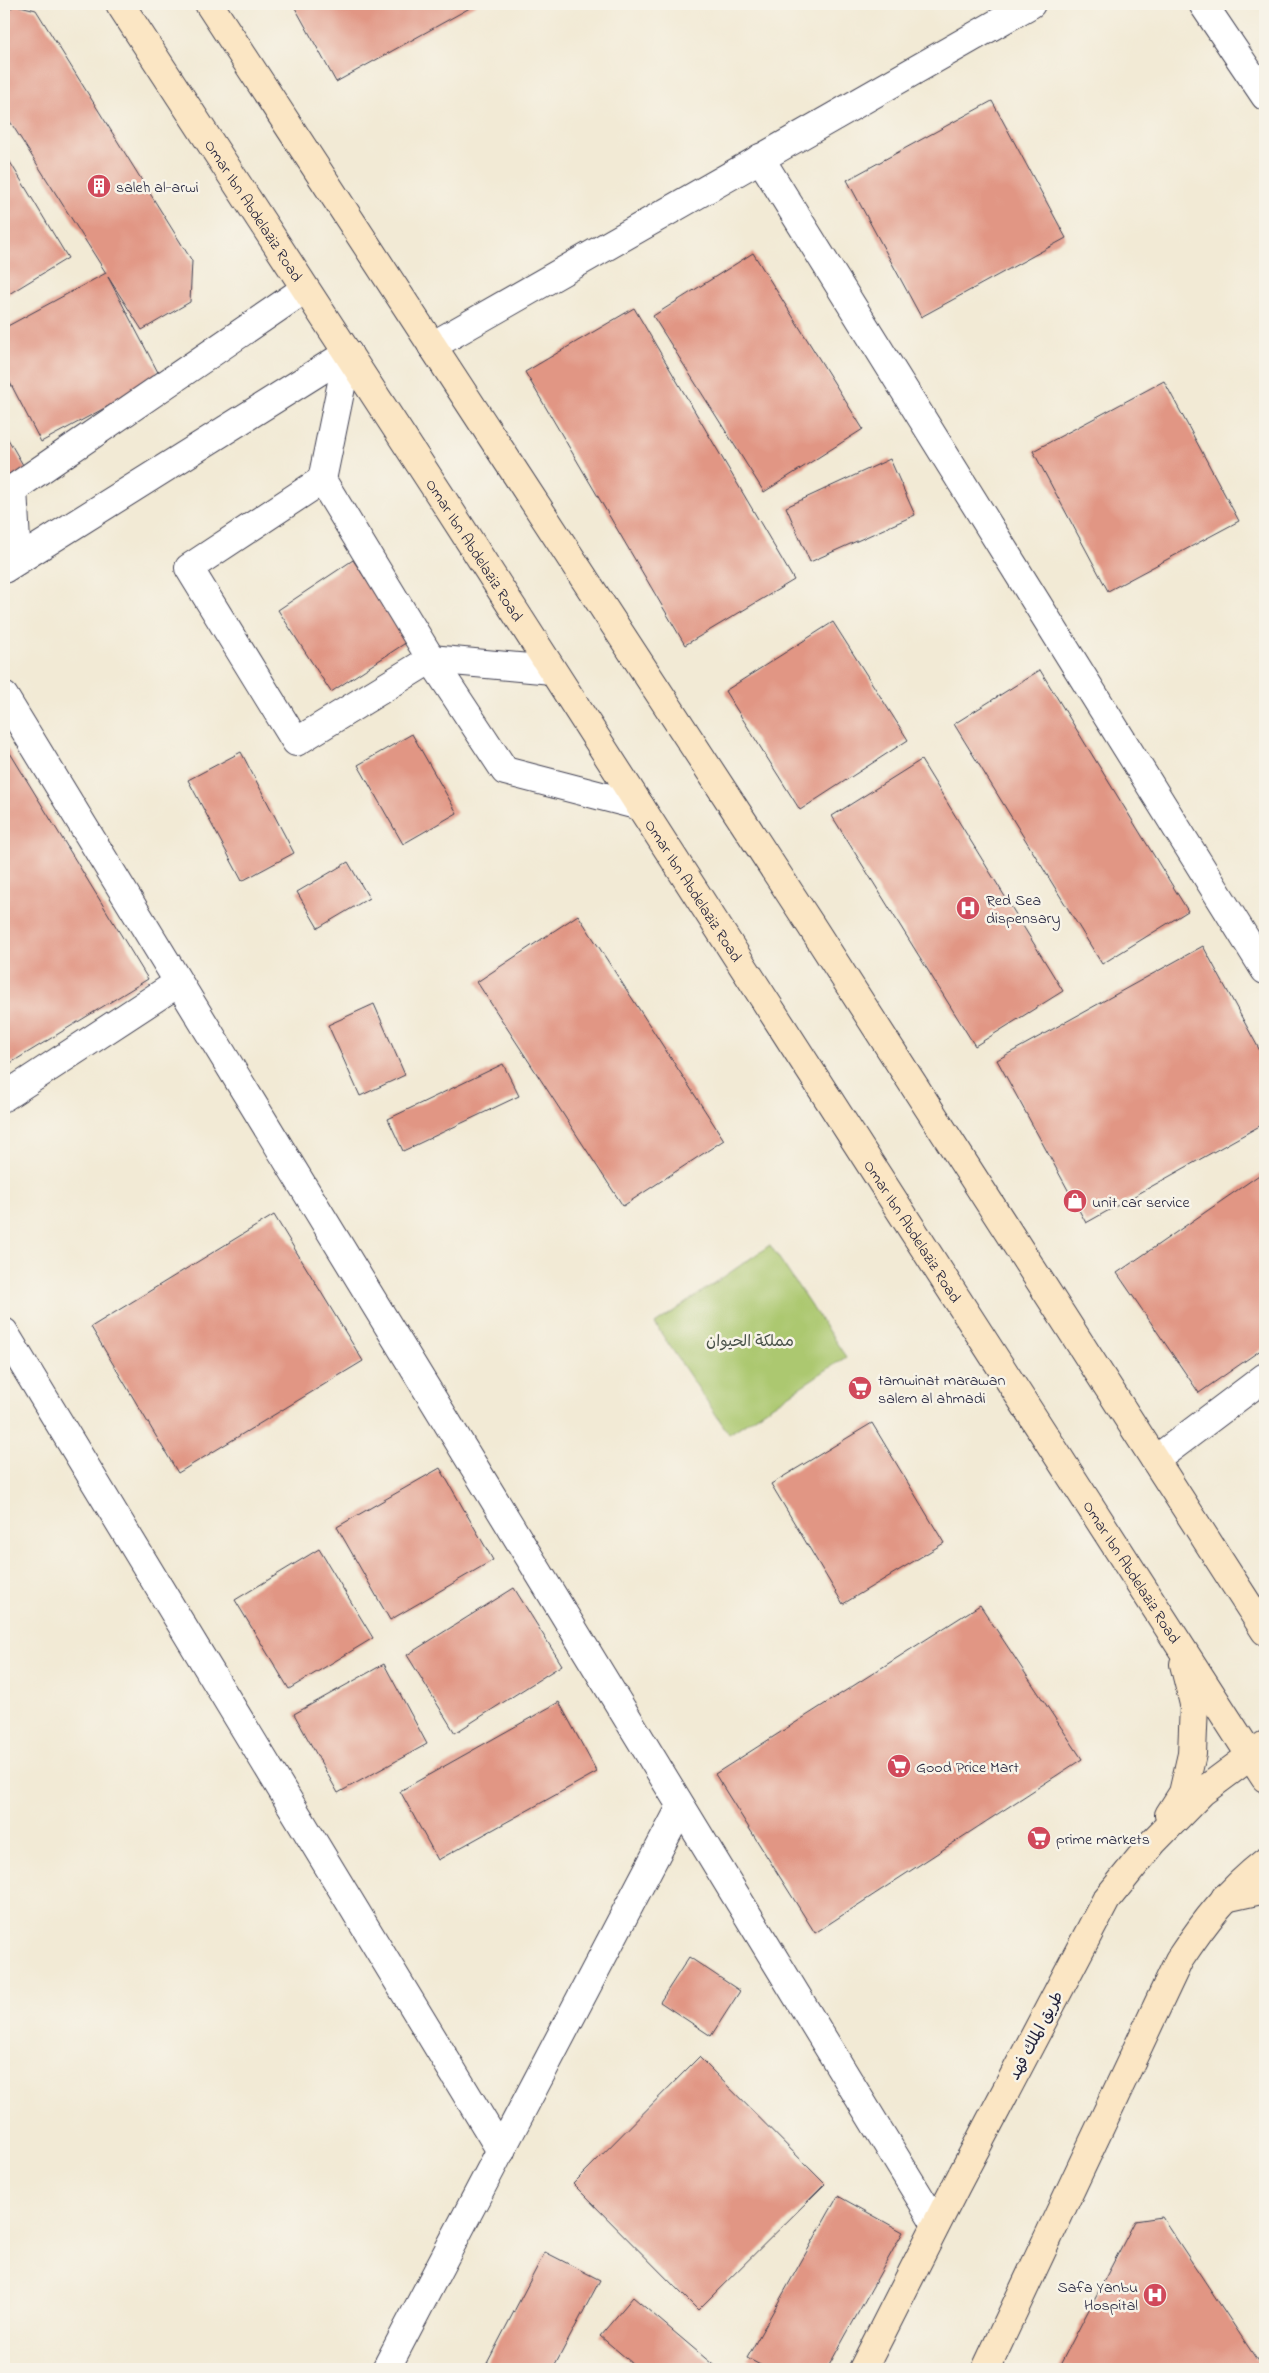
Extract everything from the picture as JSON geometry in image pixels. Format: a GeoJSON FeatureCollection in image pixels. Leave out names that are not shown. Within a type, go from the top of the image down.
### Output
{"type":"FeatureCollection","features":[{"type":"Feature","properties":{"kind":"main road","name":"Omar Ibn Abdelaziz Road"},"geometry":{"type":"LineString","coordinates":[[120,4],[348,353],[1179,1643],[1258,1750],[1265,1778]]}},
{"type":"Feature","properties":{"kind":"main road"},"geometry":{"type":"LineString","coordinates":[[209,4],[1156,1460],[1265,1631]]}},
{"type":"Feature","properties":{"kind":"main road"},"geometry":{"type":"LineString","coordinates":[[1153,1842],[1183,1793],[1192,1754],[1194,1704],[1179,1643]]}},
{"type":"Feature","properties":{"kind":"main road","name":"طريق الملك فهد"},"geometry":{"type":"LineString","coordinates":[[863,2369],[936,2224],[1106,1900],[1153,1842],[1202,1792],[1258,1750]]}},
{"type":"Feature","properties":{"kind":"main road"},"geometry":{"type":"LineString","coordinates":[[986,2369],[1179,1960],[1207,1918],[1240,1882],[1265,1862]]}},
{"type":"Feature","properties":{"kind":"main road"},"geometry":{"type":"LineString","coordinates":[[1225,1898],[1265,1889]]}},
{"type":"Feature","properties":{"kind":"street"},"geometry":{"type":"LineString","coordinates":[[432,346],[1031,4]]}},
{"type":"Feature","properties":{"kind":"street"},"geometry":{"type":"LineString","coordinates":[[1203,4],[1265,96]]}},
{"type":"Feature","properties":{"kind":"street"},"geometry":{"type":"LineString","coordinates":[[760,158],[1265,970]]}},
{"type":"Feature","properties":{"kind":"street"},"geometry":{"type":"LineString","coordinates":[[10,565],[8,492],[305,289]]}},
{"type":"Feature","properties":{"kind":"street"},"geometry":{"type":"LineString","coordinates":[[348,353],[322,480],[430,659],[505,771],[640,806]]}},
{"type":"Feature","properties":{"kind":"street"},"geometry":{"type":"LineString","coordinates":[[10,565],[348,353]]}},
{"type":"Feature","properties":{"kind":"street"},"geometry":{"type":"LineString","coordinates":[[322,480],[189,568],[296,742],[430,659],[552,670]]}},
{"type":"Feature","properties":{"kind":"street"},"geometry":{"type":"LineString","coordinates":[[4,696],[936,2224]]}},
{"type":"Feature","properties":{"kind":"street"},"geometry":{"type":"LineString","coordinates":[[4,1096],[178,983]]}},
{"type":"Feature","properties":{"kind":"street"},"geometry":{"type":"LineString","coordinates":[[4,1332],[501,2151]]}},
{"type":"Feature","properties":{"kind":"street"},"geometry":{"type":"LineString","coordinates":[[1156,1460],[1265,1377]]}},
{"type":"Feature","properties":{"kind":"street"},"geometry":{"type":"LineString","coordinates":[[386,2369],[681,1807]]}},
{"type":"Feature","properties":{"kind":"green space","name":"مملكة الحيوان"},"geometry":{"type":"Polygon","coordinates":[[[770,1245],[846,1357],[729,1434],[655,1324],[770,1245]]]}},
{"type":"Feature","properties":{"kind":"building"},"geometry":{"type":"Polygon","coordinates":[[[293,4],[477,4],[336,82],[293,4]]]}},
{"type":"Feature","properties":{"kind":"building","name":"saleh al-arwi"},"geometry":{"type":"Polygon","coordinates":[[[16,5],[36,10],[192,261],[190,302],[142,330],[108,277],[161,378],[41,442],[4,371],[4,328],[106,273],[4,112],[4,12],[16,5]]]}},
{"type":"Feature","properties":{"kind":"building"},"geometry":{"type":"Polygon","coordinates":[[[992,101],[1066,238],[921,317],[847,180],[992,101]]]}},
{"type":"Feature","properties":{"kind":"building"},"geometry":{"type":"Polygon","coordinates":[[[4,152],[68,258],[4,297],[4,152]]]}},
{"type":"Feature","properties":{"kind":"building"},"geometry":{"type":"Polygon","coordinates":[[[753,253],[863,429],[764,492],[653,316],[753,253]]]}},
{"type":"Feature","properties":{"kind":"building"},"geometry":{"type":"Polygon","coordinates":[[[634,308],[794,580],[685,645],[525,372],[634,308]]]}},
{"type":"Feature","properties":{"kind":"building"},"geometry":{"type":"Polygon","coordinates":[[[1164,381],[1239,521],[1108,591],[1033,451],[1164,381]]]}},
{"type":"Feature","properties":{"kind":"building"},"geometry":{"type":"Polygon","coordinates":[[[4,432],[27,472],[4,486],[4,432]]]}},
{"type":"Feature","properties":{"kind":"building"},"geometry":{"type":"Polygon","coordinates":[[[890,459],[915,515],[810,562],[786,507],[890,459]]]}},
{"type":"Feature","properties":{"kind":"building"},"geometry":{"type":"Polygon","coordinates":[[[353,560],[407,642],[331,692],[278,610],[353,560]]]}},
{"type":"Feature","properties":{"kind":"building"},"geometry":{"type":"Polygon","coordinates":[[[833,622],[908,740],[800,810],[725,691],[833,622]]]}},
{"type":"Feature","properties":{"kind":"building"},"geometry":{"type":"Polygon","coordinates":[[[1040,670],[1188,911],[1102,964],[954,724],[1040,670]]]}},
{"type":"Feature","properties":{"kind":"building"},"geometry":{"type":"Polygon","coordinates":[[[412,734],[457,813],[403,844],[358,765],[412,734]]]}},
{"type":"Feature","properties":{"kind":"building"},"geometry":{"type":"Polygon","coordinates":[[[4,743],[148,979],[4,1067],[4,743]]]}},
{"type":"Feature","properties":{"kind":"building"},"geometry":{"type":"Polygon","coordinates":[[[241,752],[294,853],[242,881],[188,780],[241,752]]]}},
{"type":"Feature","properties":{"kind":"building"},"geometry":{"type":"Polygon","coordinates":[[[921,760],[1063,991],[975,1046],[832,816],[921,760]]]}},
{"type":"Feature","properties":{"kind":"building"},"geometry":{"type":"Polygon","coordinates":[[[348,862],[369,898],[318,928],[297,892],[348,862]]]}},
{"type":"Feature","properties":{"kind":"building"},"geometry":{"type":"Polygon","coordinates":[[[578,915],[724,1140],[623,1206],[477,982],[578,915]]]}},
{"type":"Feature","properties":{"kind":"building"},"geometry":{"type":"Polygon","coordinates":[[[1203,946],[1265,1060],[1265,1123],[1086,1223],[997,1060],[1203,946]]]}},
{"type":"Feature","properties":{"kind":"building"},"geometry":{"type":"Polygon","coordinates":[[[374,1004],[405,1075],[360,1096],[328,1025],[374,1004]]]}},
{"type":"Feature","properties":{"kind":"building"},"geometry":{"type":"Polygon","coordinates":[[[503,1064],[519,1096],[403,1151],[388,1119],[503,1064]]]}},
{"type":"Feature","properties":{"kind":"building"},"geometry":{"type":"Polygon","coordinates":[[[1265,1171],[1265,1347],[1199,1393],[1117,1273],[1265,1171]]]}},
{"type":"Feature","properties":{"kind":"building"},"geometry":{"type":"Polygon","coordinates":[[[274,1215],[363,1361],[178,1473],[91,1327],[274,1215]]]}},
{"type":"Feature","properties":{"kind":"building"},"geometry":{"type":"Polygon","coordinates":[[[872,1423],[944,1543],[843,1604],[771,1484],[872,1423]]]}},
{"type":"Feature","properties":{"kind":"building"},"geometry":{"type":"Polygon","coordinates":[[[440,1468],[493,1560],[390,1620],[337,1527],[440,1468]]]}},
{"type":"Feature","properties":{"kind":"building"},"geometry":{"type":"Polygon","coordinates":[[[319,1549],[373,1638],[289,1689],[235,1600],[319,1549]]]}},
{"type":"Feature","properties":{"kind":"building"},"geometry":{"type":"Polygon","coordinates":[[[514,1588],[562,1665],[455,1733],[407,1655],[514,1588]]]}},
{"type":"Feature","properties":{"kind":"building","name":"Good Price Mart"},"geometry":{"type":"Polygon","coordinates":[[[980,1605],[1082,1759],[815,1933],[715,1774],[980,1605]]]}},
{"type":"Feature","properties":{"kind":"building"},"geometry":{"type":"Polygon","coordinates":[[[384,1664],[427,1744],[338,1793],[294,1714],[384,1664]]]}},
{"type":"Feature","properties":{"kind":"building"},"geometry":{"type":"Polygon","coordinates":[[[559,1702],[597,1772],[438,1860],[400,1791],[559,1702]]]}},
{"type":"Feature","properties":{"kind":"building"},"geometry":{"type":"Polygon","coordinates":[[[689,1957],[740,1991],[711,2036],[660,2002],[689,1957]]]}},
{"type":"Feature","properties":{"kind":"building"},"geometry":{"type":"Polygon","coordinates":[[[699,2057],[825,2184],[698,2310],[573,2184],[699,2057]]]}},
{"type":"Feature","properties":{"kind":"building"},"geometry":{"type":"Polygon","coordinates":[[[838,2196],[903,2232],[827,2369],[768,2369],[747,2358],[838,2196]]]}},
{"type":"Feature","properties":{"kind":"building","name":"Safa Yanbu Hospital"},"geometry":{"type":"Polygon","coordinates":[[[1162,2217],[1263,2369],[1058,2369],[1135,2221],[1162,2217]]]}},
{"type":"Feature","properties":{"kind":"building"},"geometry":{"type":"Polygon","coordinates":[[[545,2252],[600,2280],[553,2369],[484,2369],[545,2252]]]}},
{"type":"Feature","properties":{"kind":"building"},"geometry":{"type":"Polygon","coordinates":[[[633,2297],[718,2369],[639,2369],[600,2336],[633,2297]]]}},
{"type":"Feature","properties":{"kind":"place","name":"saleh al-arwi"},"geometry":{"type":"Point","coordinates":[99,186]}},
{"type":"Feature","properties":{"kind":"place","name":"Red Sea dispensary"},"geometry":{"type":"Point","coordinates":[968,908]}},
{"type":"Feature","properties":{"kind":"place","name":"unit car service"},"geometry":{"type":"Point","coordinates":[1075,1201]}},
{"type":"Feature","properties":{"kind":"place","name":"tamwinat marawan salem al ahmadi"},"geometry":{"type":"Point","coordinates":[860,1388]}},
{"type":"Feature","properties":{"kind":"place","name":"Good Price Mart"},"geometry":{"type":"Point","coordinates":[899,1766]}},
{"type":"Feature","properties":{"kind":"place","name":"prime markets"},"geometry":{"type":"Point","coordinates":[1039,1838]}},
{"type":"Feature","properties":{"kind":"place","name":"Safa Yanbu Hospital"},"geometry":{"type":"Point","coordinates":[1155,2295]}}]}
